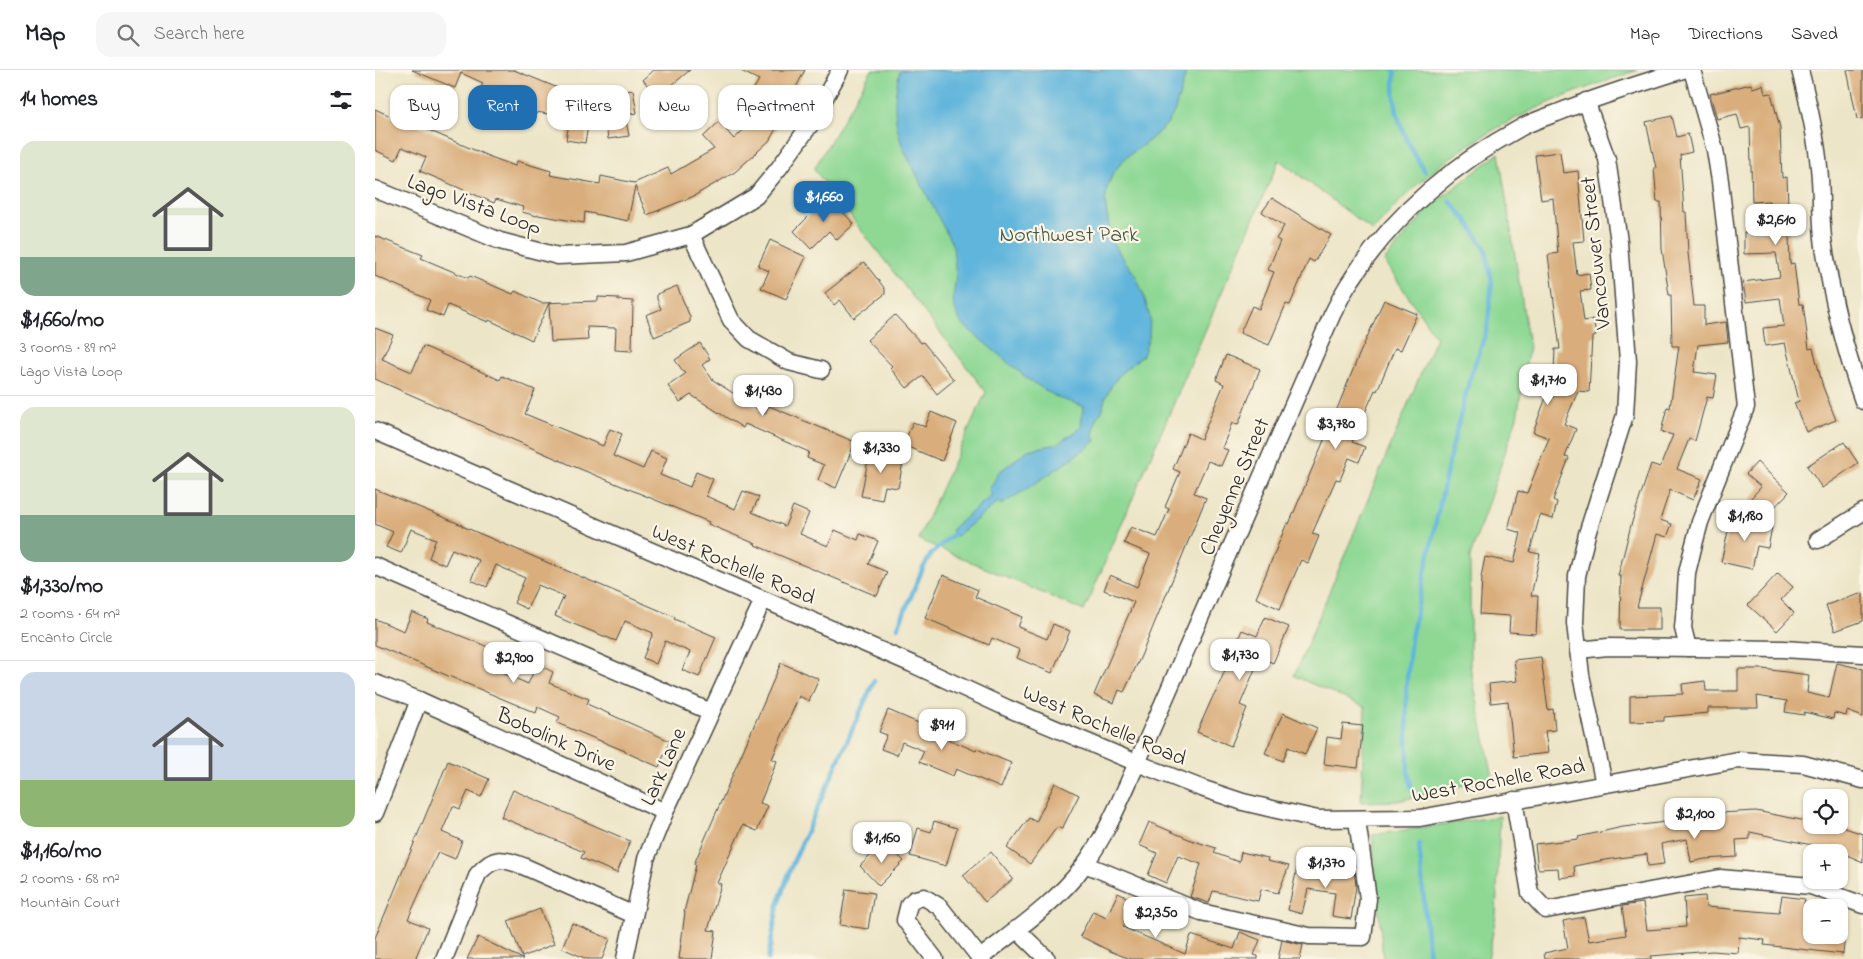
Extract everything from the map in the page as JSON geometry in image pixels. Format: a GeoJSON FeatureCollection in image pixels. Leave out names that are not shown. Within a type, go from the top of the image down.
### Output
{"type":"FeatureCollection","features":[{"type":"Feature","properties":{"kind":"street","name":"Lago Vista Loop"},"geometry":{"type":"LineString","coordinates":[[375,189],[500,242],[558,256],[626,253],[691,235],[755,196],[810,125],[840,70]]}},
{"type":"Feature","properties":{"kind":"street","name":"Cheyenne Street"},"geometry":{"type":"LineString","coordinates":[[980,958],[1055,898],[1085,864],[1105,834],[1332,315],[1351,279],[1375,247],[1405,211],[1470,158],[1523,127],[1586,101],[1683,70]]}},
{"type":"Feature","properties":{"kind":"street"},"geometry":{"type":"LineString","coordinates":[[1688,648],[1683,628],[1687,573],[1693,548],[1700,522],[1746,408],[1720,181],[1715,150],[1692,70]]}},
{"type":"Feature","properties":{"kind":"street"},"geometry":{"type":"LineString","coordinates":[[1800,70],[1819,166],[1824,245],[1831,284],[1854,376],[1863,401]]}},
{"type":"Feature","properties":{"kind":"street","name":"Vancouver Street"},"geometry":{"type":"LineString","coordinates":[[1586,101],[1607,160],[1619,242],[1628,361],[1625,415],[1587,534],[1577,576],[1575,623],[1581,675],[1604,784]]}},
{"type":"Feature","properties":{"kind":"street"},"geometry":{"type":"LineString","coordinates":[[691,235],[731,320],[749,339],[789,362],[821,370]]}},
{"type":"Feature","properties":{"kind":"street","name":"West Rochelle Road"},"geometry":{"type":"LineString","coordinates":[[375,431],[913,664],[1007,708],[1137,763],[1243,802],[1318,819],[1420,818],[1738,760],[1803,764],[1863,780]]}},
{"type":"Feature","properties":{"kind":"street"},"geometry":{"type":"LineString","coordinates":[[1818,540],[1863,512]]}},
{"type":"Feature","properties":{"kind":"street"},"geometry":{"type":"LineString","coordinates":[[375,566],[711,712]]}},
{"type":"Feature","properties":{"kind":"street","name":"Lark Lane"},"geometry":{"type":"LineString","coordinates":[[625,959],[646,859],[665,812],[763,600]]}},
{"type":"Feature","properties":{"kind":"street"},"geometry":{"type":"LineString","coordinates":[[1578,650],[1608,647],[1783,648],[1863,654]]}},
{"type":"Feature","properties":{"kind":"street","name":"Bobolink Drive"},"geometry":{"type":"LineString","coordinates":[[375,683],[419,700],[665,812]]}},
{"type":"Feature","properties":{"kind":"street"},"geometry":{"type":"LineString","coordinates":[[376,808],[419,700]]}},
{"type":"Feature","properties":{"kind":"street"},"geometry":{"type":"LineString","coordinates":[[1514,800],[1531,893],[1546,910],[1720,878],[1811,886],[1863,905]]}},
{"type":"Feature","properties":{"kind":"street"},"geometry":{"type":"LineString","coordinates":[[1085,864],[1201,912],[1309,936],[1363,937],[1368,899],[1357,820]]}},
{"type":"Feature","properties":{"kind":"street"},"geometry":{"type":"LineString","coordinates":[[444,959],[478,874],[487,864],[495,860],[506,859],[634,915]]}},
{"type":"Feature","properties":{"kind":"street"},"geometry":{"type":"LineString","coordinates":[[935,959],[905,920],[909,904],[915,899],[923,897],[940,907],[980,958]]}},
{"type":"Feature","properties":{"kind":"street"},"geometry":{"type":"LineString","coordinates":[[1016,929],[1047,959]]}},
{"type":"Feature","properties":{"kind":"green space","name":"Northwest Park"},"geometry":{"type":"Polygon","coordinates":[[[872,70],[1638,70],[1562,98],[1526,113],[1493,130],[1461,150],[1431,173],[1401,200],[1373,231],[1279,160],[1084,611],[918,539],[986,392],[814,169],[872,70]]]}},
{"type":"Feature","properties":{"kind":"green space"},"geometry":{"type":"Polygon","coordinates":[[[1499,153],[1529,346],[1517,417],[1470,557],[1470,666],[1493,778],[1398,801],[1361,802],[1365,707],[1294,676],[1436,337],[1384,261],[1430,207],[1499,153]]]}},
{"type":"Feature","properties":{"kind":"green space"},"geometry":{"type":"Polygon","coordinates":[[[1500,816],[1496,915],[1488,959],[1383,959],[1372,835],[1500,816]]]}},
{"type":"Feature","properties":{"kind":"water"},"geometry":{"type":"Polygon","coordinates":[[[900,70],[1187,70],[1175,110],[1168,123],[1150,140],[1125,158],[1113,173],[1107,188],[1105,202],[1111,237],[1120,254],[1136,276],[1150,318],[1149,338],[1143,355],[1121,373],[1112,385],[1105,398],[1102,412],[1097,416],[1093,435],[1096,441],[1001,505],[998,502],[957,536],[952,535],[952,529],[992,495],[989,490],[999,472],[1028,450],[1057,444],[1081,428],[1083,406],[1058,398],[1029,380],[961,323],[954,307],[953,298],[956,276],[953,246],[903,148],[897,128],[895,100],[900,70]]]}},
{"type":"Feature","properties":{"kind":"building"},"geometry":{"type":"Polygon","coordinates":[[[412,70],[514,70],[551,85],[547,85],[547,114],[537,112],[537,85],[482,85],[483,83],[461,73],[456,85],[448,85],[412,70]]]}},
{"type":"Feature","properties":{"kind":"building"},"geometry":{"type":"Polygon","coordinates":[[[654,70],[690,70],[672,85],[647,85],[643,80],[654,70]]]}},
{"type":"Feature","properties":{"kind":"building"},"geometry":{"type":"Polygon","coordinates":[[[739,70],[805,70],[797,85],[756,85],[759,80],[739,70]]]}},
{"type":"Feature","properties":{"kind":"building"},"geometry":{"type":"Polygon","coordinates":[[[1847,70],[1863,70],[1863,118],[1857,119],[1847,70]]]}},
{"type":"Feature","properties":{"kind":"building"},"geometry":{"type":"Polygon","coordinates":[[[1751,84],[1752,88],[1763,85],[1765,94],[1771,93],[1780,128],[1782,178],[1787,177],[1790,264],[1794,263],[1799,304],[1803,304],[1809,349],[1813,348],[1823,387],[1836,420],[1806,432],[1794,403],[1799,401],[1785,343],[1765,346],[1763,328],[1784,326],[1780,298],[1746,302],[1743,282],[1780,277],[1776,253],[1744,254],[1744,232],[1769,232],[1769,201],[1752,202],[1750,127],[1741,129],[1737,114],[1717,119],[1710,94],[1751,84]]]}},
{"type":"Feature","properties":{"kind":"building"},"geometry":{"type":"Polygon","coordinates":[[[630,90],[633,90],[637,113],[630,114],[630,90]]]}},
{"type":"Feature","properties":{"kind":"building"},"geometry":{"type":"Polygon","coordinates":[[[375,109],[390,116],[390,130],[428,130],[515,166],[517,161],[551,171],[550,175],[600,184],[601,176],[634,183],[668,168],[671,174],[714,149],[703,137],[718,123],[718,130],[726,130],[734,139],[743,130],[775,130],[769,141],[735,172],[692,197],[647,215],[635,186],[628,221],[585,212],[584,223],[522,212],[523,207],[496,199],[494,203],[420,171],[426,157],[402,147],[396,160],[375,150],[375,109]]]}},
{"type":"Feature","properties":{"kind":"building"},"geometry":{"type":"Polygon","coordinates":[[[1672,116],[1677,137],[1688,134],[1692,152],[1680,155],[1694,306],[1704,306],[1704,325],[1726,322],[1728,342],[1698,345],[1694,372],[1717,375],[1713,398],[1707,397],[1695,441],[1689,439],[1677,469],[1702,479],[1693,500],[1670,490],[1660,520],[1672,524],[1667,537],[1657,534],[1637,607],[1660,607],[1660,630],[1620,630],[1621,576],[1618,576],[1631,525],[1651,464],[1660,467],[1673,435],[1661,432],[1667,407],[1670,408],[1679,346],[1672,346],[1671,295],[1669,295],[1662,249],[1661,202],[1657,202],[1654,168],[1656,168],[1646,122],[1672,116]]]}},
{"type":"Feature","properties":{"kind":"building"},"geometry":{"type":"Polygon","coordinates":[[[568,130],[587,130],[585,143],[566,140],[568,130]]]}},
{"type":"Feature","properties":{"kind":"building"},"geometry":{"type":"Polygon","coordinates":[[[607,130],[628,130],[629,136],[608,139],[607,130]]]}},
{"type":"Feature","properties":{"kind":"building"},"geometry":{"type":"Polygon","coordinates":[[[1560,152],[1563,173],[1578,171],[1584,241],[1573,242],[1577,275],[1589,273],[1591,290],[1580,291],[1584,321],[1593,319],[1596,336],[1592,337],[1589,392],[1578,391],[1564,424],[1576,429],[1565,457],[1569,458],[1553,500],[1557,502],[1553,519],[1540,515],[1530,552],[1540,554],[1531,596],[1538,596],[1536,634],[1509,632],[1510,616],[1480,614],[1481,577],[1485,557],[1514,563],[1521,533],[1508,529],[1518,491],[1527,493],[1549,438],[1533,432],[1547,395],[1553,398],[1555,349],[1560,349],[1548,255],[1558,253],[1553,198],[1541,200],[1535,155],[1560,152]]]}},
{"type":"Feature","properties":{"kind":"building"},"geometry":{"type":"Polygon","coordinates":[[[827,195],[854,224],[837,240],[829,231],[811,249],[794,231],[827,195]]]}},
{"type":"Feature","properties":{"kind":"building"},"geometry":{"type":"Polygon","coordinates":[[[1272,198],[1331,235],[1314,262],[1309,259],[1290,305],[1286,304],[1269,345],[1240,333],[1252,306],[1259,309],[1274,272],[1268,270],[1280,241],[1276,239],[1284,226],[1262,212],[1272,198]]]}},
{"type":"Feature","properties":{"kind":"building"},"geometry":{"type":"Polygon","coordinates":[[[375,236],[423,255],[421,258],[468,278],[470,276],[513,294],[515,291],[541,303],[598,301],[598,297],[633,301],[632,351],[615,350],[616,328],[587,327],[588,340],[551,342],[549,303],[532,340],[489,320],[488,322],[448,305],[443,317],[426,310],[430,300],[375,276],[375,236]]]}},
{"type":"Feature","properties":{"kind":"building"},"geometry":{"type":"Polygon","coordinates":[[[770,240],[806,257],[786,299],[761,288],[769,271],[758,266],[770,240]]]}},
{"type":"Feature","properties":{"kind":"building"},"geometry":{"type":"Polygon","coordinates":[[[864,262],[885,289],[885,294],[854,318],[840,300],[834,305],[825,293],[864,262]]]}},
{"type":"Feature","properties":{"kind":"building"},"geometry":{"type":"Polygon","coordinates":[[[677,286],[690,317],[690,322],[654,337],[646,315],[661,309],[657,294],[677,286]]]}},
{"type":"Feature","properties":{"kind":"building"},"geometry":{"type":"Polygon","coordinates":[[[1384,300],[1417,314],[1401,350],[1395,348],[1377,391],[1375,390],[1352,442],[1365,447],[1359,462],[1349,458],[1340,480],[1336,479],[1312,534],[1319,536],[1308,563],[1301,560],[1280,609],[1256,598],[1384,300]]]}},
{"type":"Feature","properties":{"kind":"building"},"geometry":{"type":"Polygon","coordinates":[[[895,315],[921,343],[923,342],[954,380],[937,394],[923,376],[907,388],[890,368],[892,366],[867,340],[895,315]]]}},
{"type":"Feature","properties":{"kind":"building"},"geometry":{"type":"Polygon","coordinates":[[[375,328],[393,335],[382,359],[412,372],[423,346],[500,380],[502,376],[535,390],[525,414],[603,446],[610,429],[622,434],[613,456],[643,469],[651,451],[667,458],[660,475],[690,487],[696,472],[713,479],[706,496],[735,509],[743,491],[759,497],[752,512],[785,526],[793,506],[809,513],[800,534],[828,546],[835,530],[858,540],[860,534],[878,541],[868,564],[887,572],[877,596],[755,545],[708,524],[709,522],[573,466],[375,379],[375,328]]]}},
{"type":"Feature","properties":{"kind":"building"},"geometry":{"type":"Polygon","coordinates":[[[700,343],[710,359],[702,365],[713,380],[765,414],[769,406],[855,442],[836,488],[818,480],[824,465],[807,458],[809,452],[745,424],[743,428],[691,395],[680,402],[668,386],[685,374],[675,360],[700,343]]]}},
{"type":"Feature","properties":{"kind":"building"},"geometry":{"type":"Polygon","coordinates":[[[1226,355],[1260,369],[1238,425],[1232,423],[1222,448],[1228,450],[1221,466],[1208,461],[1194,493],[1206,498],[1141,656],[1124,692],[1119,690],[1114,703],[1094,695],[1134,602],[1104,590],[1110,575],[1137,587],[1150,554],[1124,543],[1131,527],[1157,537],[1169,509],[1165,507],[1180,472],[1173,469],[1188,433],[1201,439],[1224,384],[1216,380],[1226,355]]]}},
{"type":"Feature","properties":{"kind":"building"},"geometry":{"type":"Polygon","coordinates":[[[931,412],[957,423],[942,461],[903,445],[913,422],[925,427],[931,412]]]}},
{"type":"Feature","properties":{"kind":"building"},"geometry":{"type":"Polygon","coordinates":[[[1844,442],[1858,463],[1822,488],[1807,466],[1844,442]]]}},
{"type":"Feature","properties":{"kind":"building"},"geometry":{"type":"Polygon","coordinates":[[[870,450],[904,457],[898,488],[885,486],[882,500],[861,496],[870,450]]]}},
{"type":"Feature","properties":{"kind":"building"},"geometry":{"type":"Polygon","coordinates":[[[1757,462],[1789,492],[1767,515],[1750,499],[1761,487],[1746,474],[1757,462]]]}},
{"type":"Feature","properties":{"kind":"building"},"geometry":{"type":"Polygon","coordinates":[[[375,489],[675,617],[674,619],[716,637],[699,677],[682,670],[690,652],[665,641],[656,664],[643,658],[653,633],[625,621],[616,641],[555,616],[564,596],[538,585],[527,609],[514,603],[525,578],[496,565],[487,587],[471,580],[479,560],[452,549],[445,565],[429,558],[436,539],[411,529],[401,553],[386,547],[393,532],[375,524],[375,489]]]}},
{"type":"Feature","properties":{"kind":"building"},"geometry":{"type":"Polygon","coordinates":[[[1731,518],[1772,527],[1768,548],[1757,546],[1752,569],[1721,562],[1731,518]]]}},
{"type":"Feature","properties":{"kind":"building"},"geometry":{"type":"Polygon","coordinates":[[[1778,573],[1793,587],[1781,600],[1794,613],[1777,631],[1748,605],[1778,573]]]}},
{"type":"Feature","properties":{"kind":"building"},"geometry":{"type":"Polygon","coordinates":[[[943,575],[978,590],[975,597],[1022,617],[1018,627],[1047,639],[1053,624],[1070,631],[1052,673],[1017,658],[1020,650],[992,638],[989,645],[925,618],[943,575]]]}},
{"type":"Feature","properties":{"kind":"building"},"geometry":{"type":"Polygon","coordinates":[[[1863,593],[1863,621],[1835,631],[1826,605],[1863,593]]]}},
{"type":"Feature","properties":{"kind":"building"},"geometry":{"type":"Polygon","coordinates":[[[412,612],[428,619],[427,622],[510,656],[503,673],[528,684],[537,664],[553,672],[549,683],[589,699],[587,704],[670,741],[659,767],[557,723],[560,717],[538,707],[536,713],[375,645],[375,619],[404,631],[412,612]]]}},
{"type":"Feature","properties":{"kind":"building"},"geometry":{"type":"Polygon","coordinates":[[[1265,617],[1289,627],[1273,663],[1260,657],[1240,705],[1247,708],[1231,746],[1197,732],[1242,630],[1257,636],[1265,617]]]}},
{"type":"Feature","properties":{"kind":"building"},"geometry":{"type":"Polygon","coordinates":[[[1541,657],[1548,710],[1553,709],[1555,730],[1545,731],[1548,753],[1514,757],[1508,701],[1491,703],[1489,684],[1517,681],[1514,660],[1541,657]]]}},
{"type":"Feature","properties":{"kind":"building"},"geometry":{"type":"Polygon","coordinates":[[[781,663],[819,679],[809,701],[799,696],[772,759],[777,761],[760,803],[768,806],[757,831],[743,825],[717,883],[721,884],[708,930],[716,931],[712,959],[679,959],[684,912],[696,865],[694,864],[781,663]]]}},
{"type":"Feature","properties":{"kind":"building"},"geometry":{"type":"Polygon","coordinates":[[[1837,663],[1863,669],[1863,717],[1847,711],[1846,716],[1834,713],[1833,719],[1804,712],[1804,715],[1785,712],[1787,701],[1757,696],[1758,708],[1708,708],[1708,713],[1664,717],[1664,721],[1630,722],[1630,696],[1683,694],[1682,684],[1705,681],[1706,691],[1738,691],[1738,669],[1763,669],[1809,675],[1807,693],[1829,698],[1837,663]]]}},
{"type":"Feature","properties":{"kind":"building"},"geometry":{"type":"Polygon","coordinates":[[[888,710],[921,724],[919,727],[976,751],[977,749],[1011,763],[1001,788],[956,769],[953,776],[919,762],[924,751],[902,742],[897,755],[881,749],[887,735],[879,732],[888,710]]]}},
{"type":"Feature","properties":{"kind":"building"},"geometry":{"type":"Polygon","coordinates":[[[1283,713],[1317,728],[1305,754],[1288,747],[1283,761],[1265,753],[1283,713]]]}},
{"type":"Feature","properties":{"kind":"building"},"geometry":{"type":"Polygon","coordinates":[[[1343,724],[1363,726],[1358,768],[1324,764],[1327,737],[1341,739],[1343,724]]]}},
{"type":"Feature","properties":{"kind":"building"},"geometry":{"type":"Polygon","coordinates":[[[448,761],[489,779],[481,797],[468,791],[460,809],[453,806],[442,832],[462,841],[455,859],[438,852],[408,919],[428,928],[415,959],[375,959],[375,938],[448,761]]]}},
{"type":"Feature","properties":{"kind":"building"},"geometry":{"type":"Polygon","coordinates":[[[1055,783],[1079,795],[1062,829],[1057,827],[1030,864],[1007,848],[1029,818],[1036,822],[1055,783]]]}},
{"type":"Feature","properties":{"kind":"building"},"geometry":{"type":"Polygon","coordinates":[[[513,790],[630,841],[617,873],[581,858],[584,852],[501,817],[513,790]]]}},
{"type":"Feature","properties":{"kind":"building"},"geometry":{"type":"Polygon","coordinates":[[[1756,811],[1803,820],[1803,834],[1848,834],[1848,829],[1863,834],[1863,862],[1848,855],[1848,844],[1807,844],[1750,832],[1750,839],[1736,840],[1737,857],[1691,862],[1687,839],[1661,844],[1664,864],[1648,866],[1647,854],[1574,866],[1575,876],[1559,878],[1558,868],[1538,869],[1535,844],[1579,839],[1578,837],[1623,827],[1658,823],[1702,814],[1756,811]]]}},
{"type":"Feature","properties":{"kind":"building"},"geometry":{"type":"Polygon","coordinates":[[[934,821],[957,828],[946,866],[910,856],[918,828],[931,832],[934,821]]]}},
{"type":"Feature","properties":{"kind":"building"},"geometry":{"type":"Polygon","coordinates":[[[1149,822],[1191,840],[1216,848],[1214,853],[1239,862],[1241,852],[1268,858],[1267,861],[1289,866],[1278,893],[1261,889],[1258,901],[1213,891],[1209,903],[1190,897],[1201,864],[1178,856],[1166,883],[1148,875],[1157,853],[1139,845],[1149,822]]]}},
{"type":"Feature","properties":{"kind":"building"},"geometry":{"type":"Polygon","coordinates":[[[884,842],[904,861],[879,886],[860,866],[884,842]]]}},
{"type":"Feature","properties":{"kind":"building"},"geometry":{"type":"Polygon","coordinates":[[[991,852],[1013,879],[985,902],[963,875],[991,852]]]}},
{"type":"Feature","properties":{"kind":"building"},"geometry":{"type":"Polygon","coordinates":[[[1323,865],[1354,870],[1356,886],[1351,919],[1332,916],[1335,893],[1308,889],[1302,914],[1288,910],[1297,868],[1321,875],[1323,865]]]}},
{"type":"Feature","properties":{"kind":"building"},"geometry":{"type":"Polygon","coordinates":[[[846,889],[874,893],[868,929],[840,925],[846,889]]]}},
{"type":"Feature","properties":{"kind":"building"},"geometry":{"type":"Polygon","coordinates":[[[1118,893],[1136,902],[1123,927],[1185,954],[1191,935],[1234,949],[1240,932],[1260,940],[1254,955],[1258,956],[1258,959],[1130,959],[1080,936],[1093,911],[1106,918],[1118,893]]]}},
{"type":"Feature","properties":{"kind":"building"},"geometry":{"type":"Polygon","coordinates":[[[1705,896],[1706,907],[1779,913],[1782,896],[1805,899],[1803,899],[1803,944],[1844,944],[1843,954],[1764,945],[1765,940],[1739,937],[1738,953],[1712,951],[1651,956],[1651,959],[1545,959],[1544,953],[1568,948],[1563,921],[1584,917],[1589,941],[1626,935],[1622,906],[1643,903],[1647,930],[1686,927],[1684,898],[1705,896]]]}},
{"type":"Feature","properties":{"kind":"building"},"geometry":{"type":"Polygon","coordinates":[[[540,909],[554,944],[522,957],[508,921],[540,909]]]}},
{"type":"Feature","properties":{"kind":"building"},"geometry":{"type":"Polygon","coordinates":[[[572,923],[610,939],[602,959],[587,959],[562,948],[572,923]]]}},
{"type":"Feature","properties":{"kind":"building"},"geometry":{"type":"Polygon","coordinates":[[[478,937],[523,959],[467,959],[478,937]]]}},
{"type":"Feature","properties":{"kind":"building"},"geometry":{"type":"Polygon","coordinates":[[[1282,940],[1303,945],[1300,959],[1278,959],[1282,940]]]}},
{"type":"Feature","properties":{"kind":"waterway"},"geometry":{"type":"LineString","coordinates":[[1395,70],[1395,98],[1400,124],[1425,172]]}},
{"type":"Feature","properties":{"kind":"waterway"},"geometry":{"type":"LineString","coordinates":[[1411,787],[1408,770],[1406,689],[1411,638],[1451,452],[1470,378],[1487,329],[1492,283],[1486,250],[1467,221],[1450,201]]}},
{"type":"Feature","properties":{"kind":"waterway"},"geometry":{"type":"LineString","coordinates":[[898,627],[923,568],[931,554],[956,532]]}},
{"type":"Feature","properties":{"kind":"waterway"},"geometry":{"type":"LineString","coordinates":[[768,959],[778,904],[791,867],[874,681]]}},
{"type":"Feature","properties":{"kind":"waterway"},"geometry":{"type":"LineString","coordinates":[[1419,844],[1429,959]]}}]}
